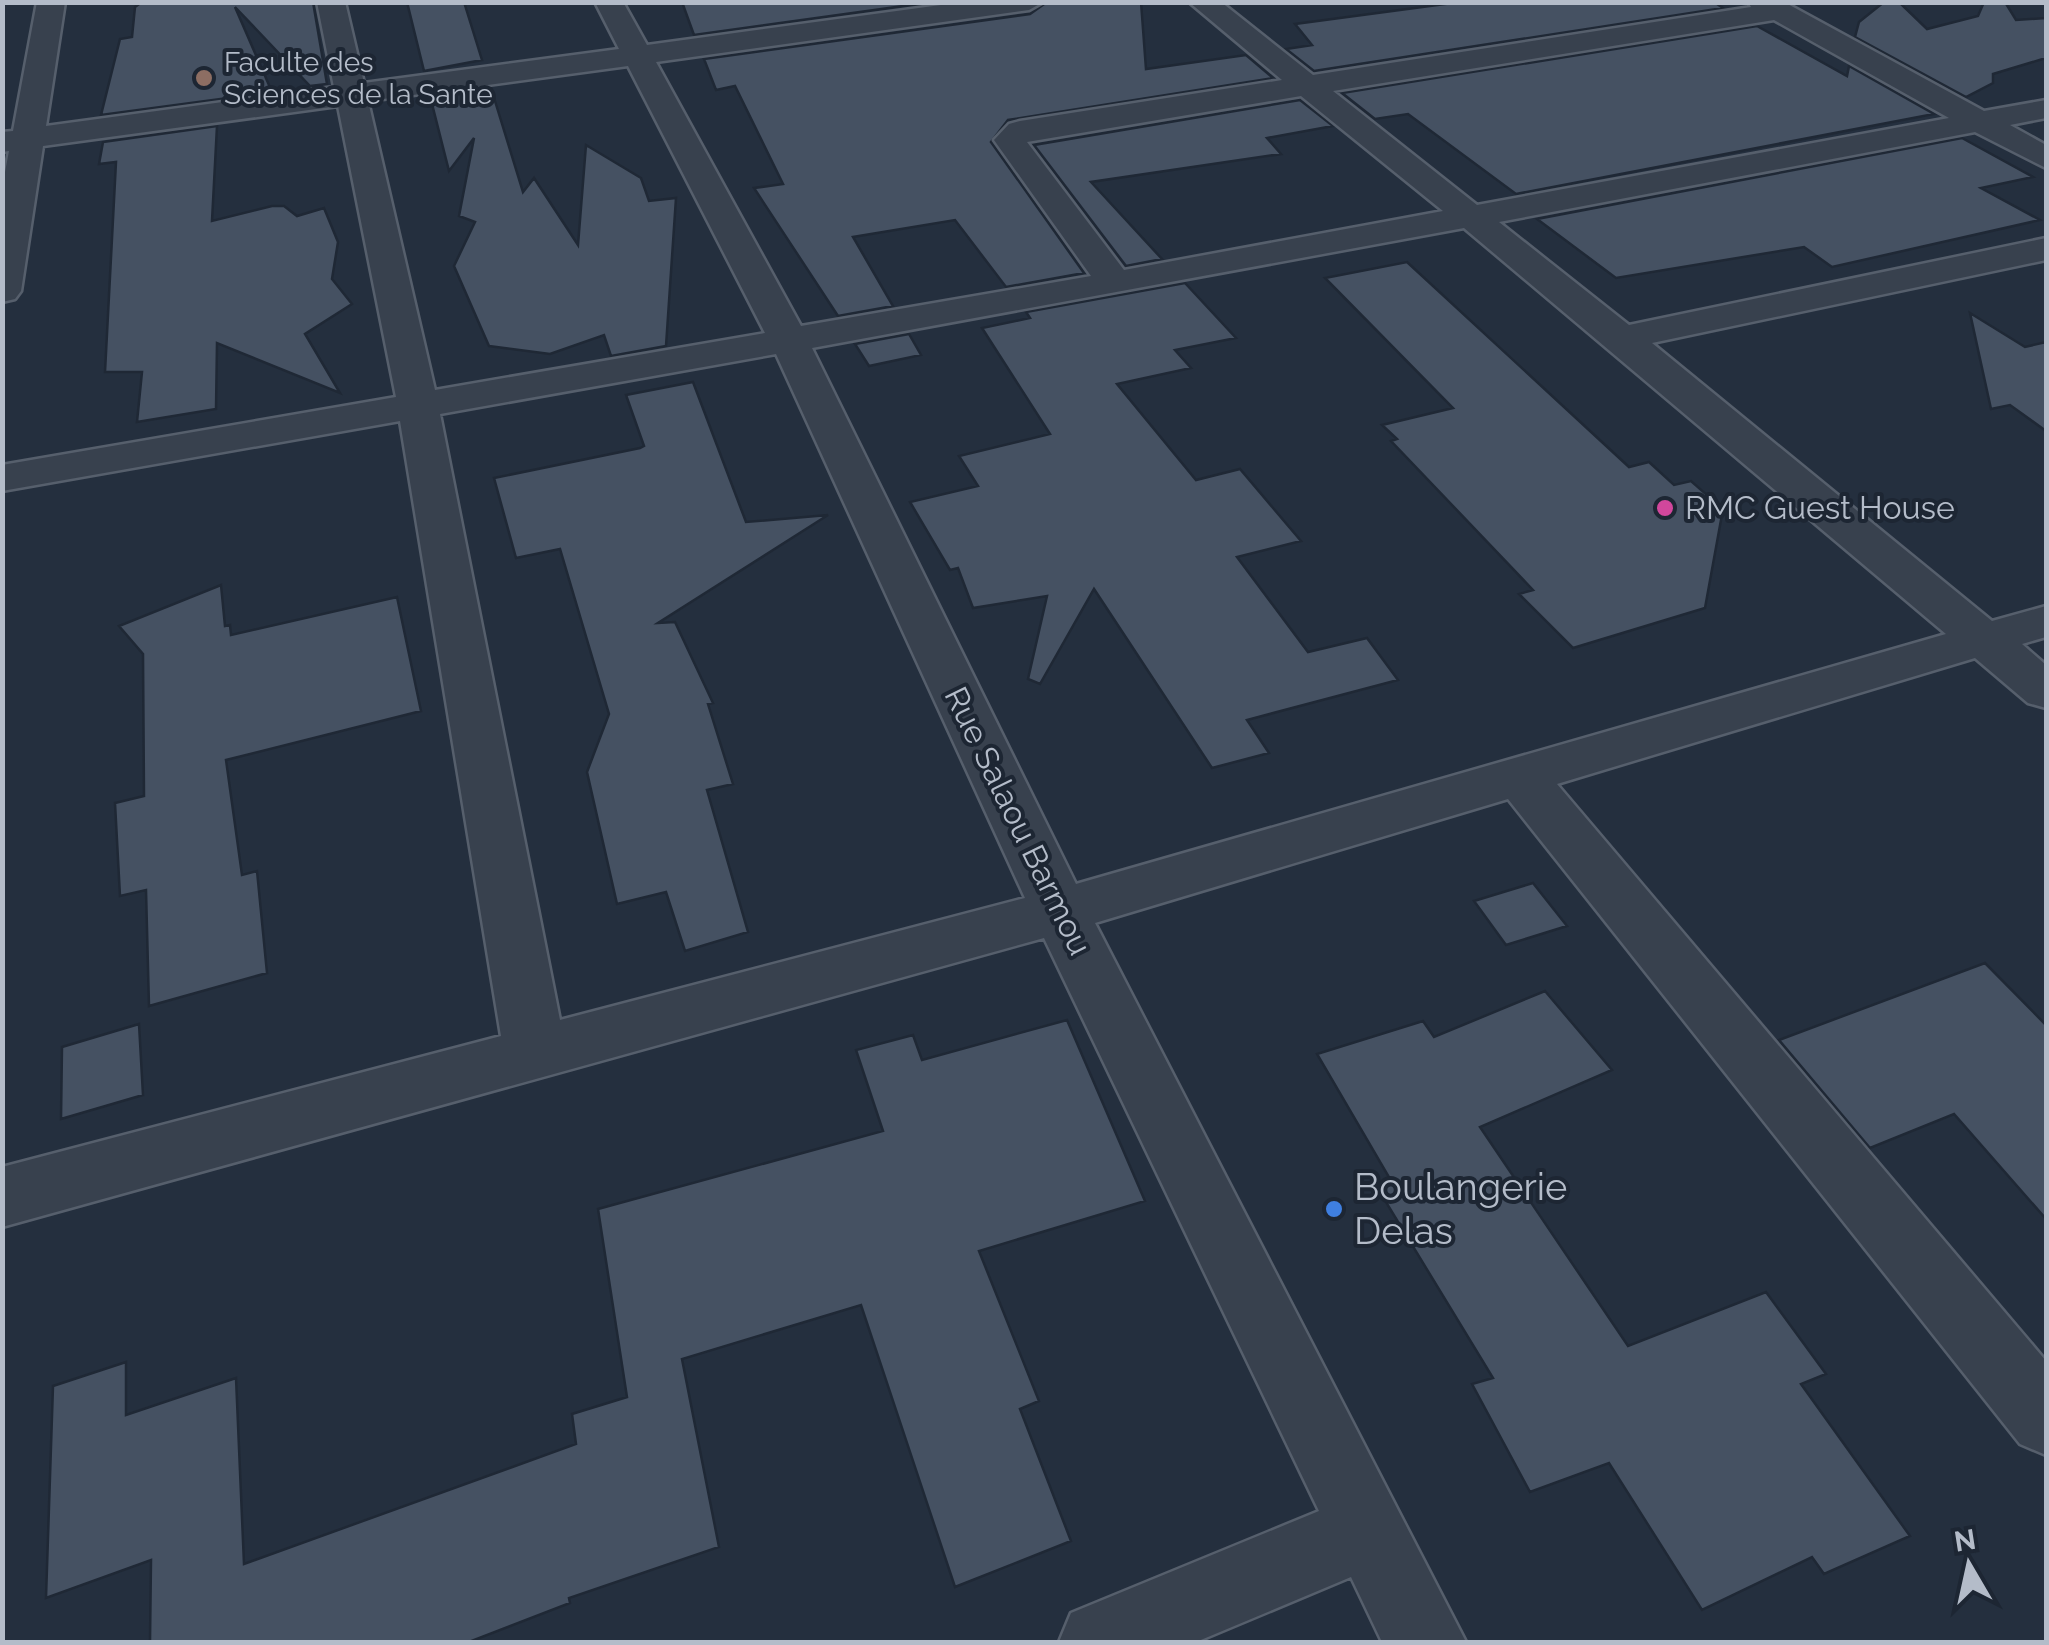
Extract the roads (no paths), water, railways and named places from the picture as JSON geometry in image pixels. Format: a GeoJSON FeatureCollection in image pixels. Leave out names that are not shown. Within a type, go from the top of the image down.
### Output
{"type":"FeatureCollection","features":[{"type":"Feature","properties":{"kind":"street"},"geometry":{"type":"LineString","coordinates":[[2,291],[14,141],[51,2]]}},
{"type":"Feature","properties":{"kind":"street"},"geometry":{"type":"LineString","coordinates":[[331,2],[418,404],[535,1053]]}},
{"type":"Feature","properties":{"kind":"street","name":"Rue Salaou Barmou"},"geometry":{"type":"LineString","coordinates":[[609,2],[789,341],[1060,911],[1424,1642]]}},
{"type":"Feature","properties":{"kind":"street"},"geometry":{"type":"LineString","coordinates":[[14,141],[636,57],[895,12],[1029,2]]}},
{"type":"Feature","properties":{"kind":"street"},"geometry":{"type":"LineString","coordinates":[[1203,2],[1622,338],[2046,691]]}},
{"type":"Feature","properties":{"kind":"street"},"geometry":{"type":"LineString","coordinates":[[1115,283],[1010,140],[1020,131],[1769,7],[2046,158]]}},
{"type":"Feature","properties":{"kind":"street"},"geometry":{"type":"LineString","coordinates":[[2,478],[1115,283],[2046,110]]}},
{"type":"Feature","properties":{"kind":"street"},"geometry":{"type":"LineString","coordinates":[[1622,338],[2046,249]]}},
{"type":"Feature","properties":{"kind":"street"},"geometry":{"type":"LineString","coordinates":[[2,1198],[1060,911],[2046,621]]}},
{"type":"Feature","properties":{"kind":"street"},"geometry":{"type":"LineString","coordinates":[[1522,778],[2046,1418]]}},
{"type":"Feature","properties":{"kind":"street"},"geometry":{"type":"LineString","coordinates":[[1100,1642],[1369,1530]]}},
{"type":"Feature","properties":{"kind":"place","name":"Faculte des Sciences de la Sante"},"geometry":{"type":"Point","coordinates":[204,78]}},
{"type":"Feature","properties":{"kind":"place","name":"RMC Guest House"},"geometry":{"type":"Point","coordinates":[1665,508]}},
{"type":"Feature","properties":{"kind":"place","name":"Boulangerie Delas"},"geometry":{"type":"Point","coordinates":[1334,1209]}}]}
